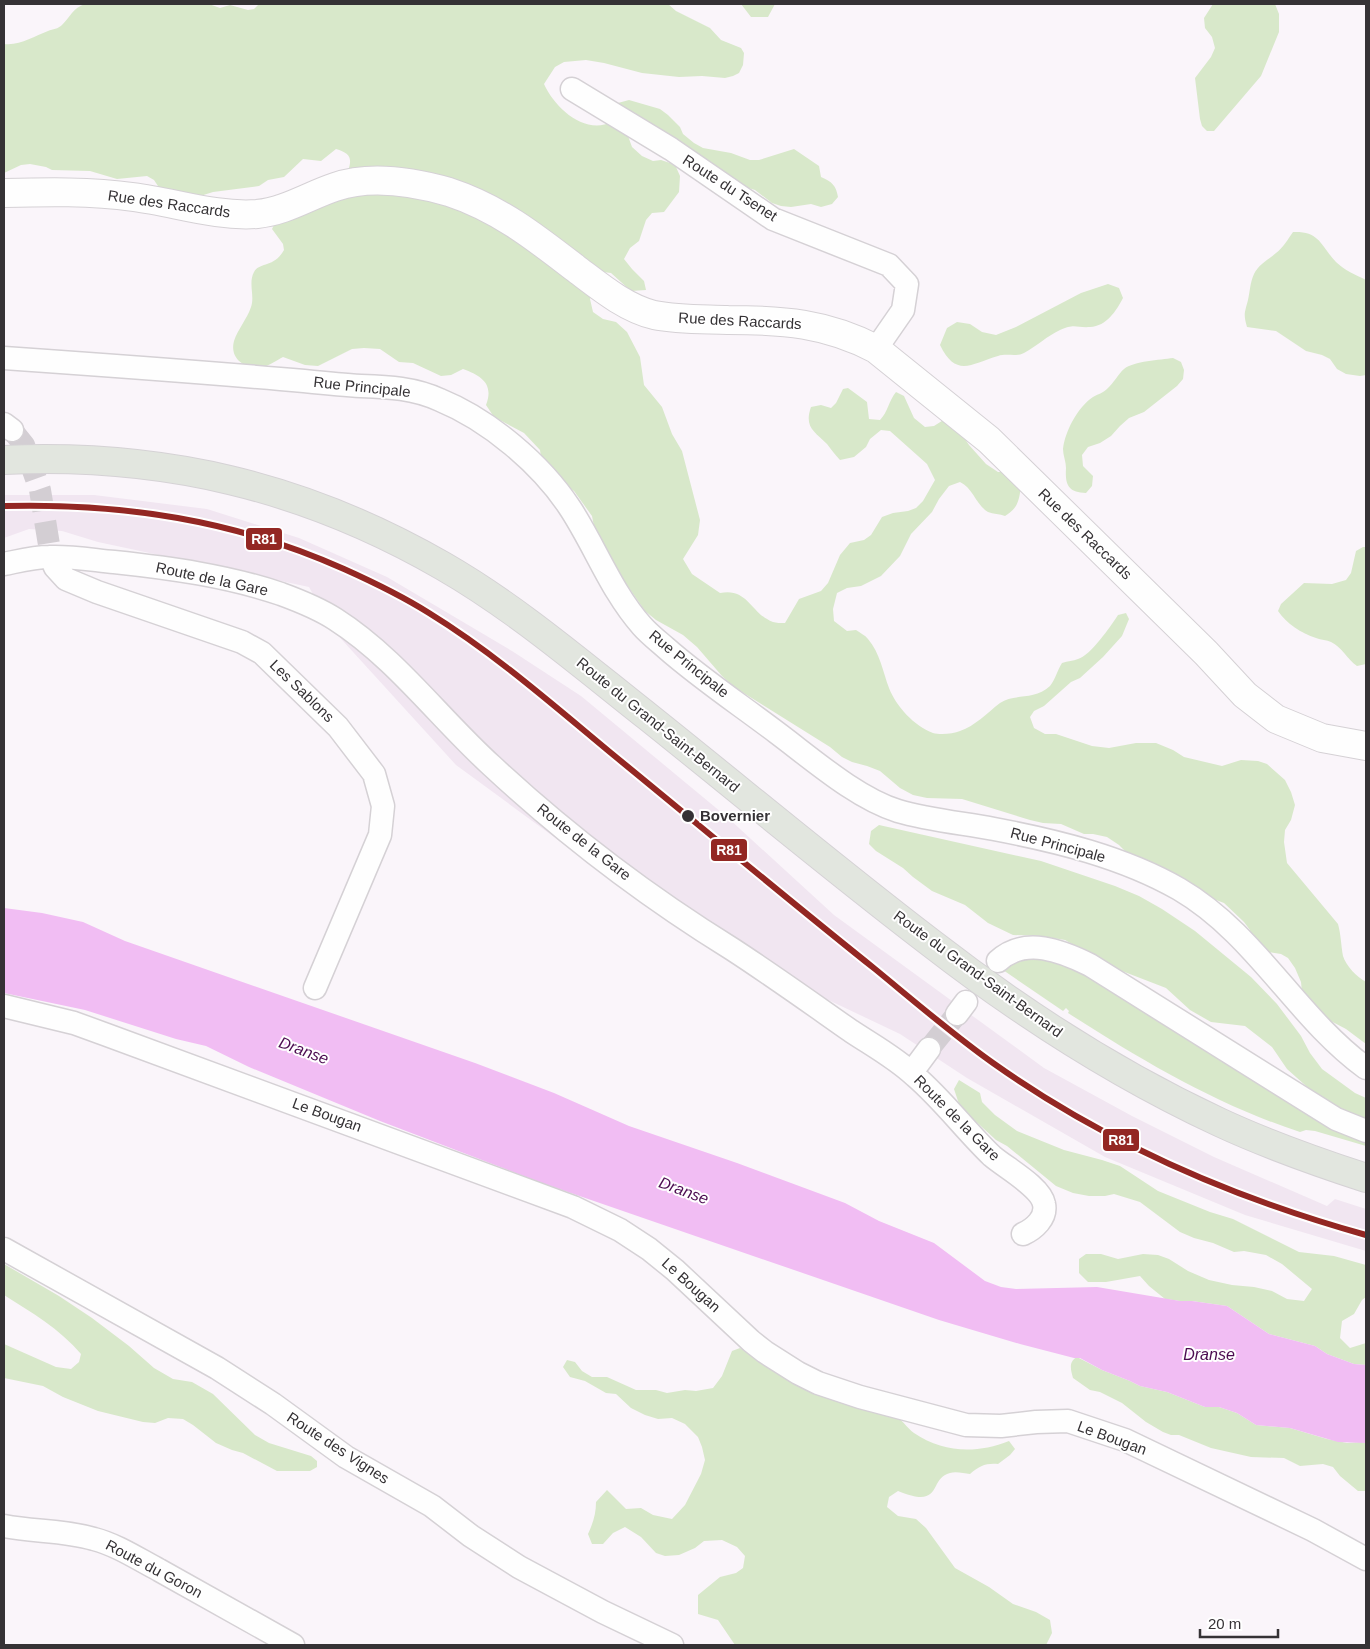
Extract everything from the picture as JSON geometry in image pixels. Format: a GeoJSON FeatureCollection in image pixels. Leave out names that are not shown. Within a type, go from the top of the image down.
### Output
{"type":"FeatureCollection","features":[{"type":"Feature","properties":{"kind":"main road","name":"Route du Grand-Saint-Bernard"},"geometry":{"type":"LineString","coordinates":[[4,460],[103,460],[196,472],[288,496],[331,512],[409,548],[446,568],[486,594],[566,652],[932,944],[1038,1020],[1123,1073],[1176,1102],[1271,1144],[1366,1178]]}},
{"type":"Feature","properties":{"kind":"street","name":"Route du Tsenet"},"geometry":{"type":"LineString","coordinates":[[572,89],[670,149],[773,219],[889,265],[907,284],[903,310],[876,349]]}},
{"type":"Feature","properties":{"kind":"street","name":"Rue des Raccards"},"geometry":{"type":"LineString","coordinates":[[4,192],[116,195],[156,200],[208,211],[256,214],[280,210],[336,186],[368,181],[419,185],[448,192],[495,211],[522,228],[606,290],[640,310],[676,319],[761,320],[808,324],[846,335],[876,349],[989,440],[1206,653],[1246,695],[1276,719],[1322,738],[1366,746]]}},
{"type":"Feature","properties":{"kind":"street","name":"Rue Principale"},"geometry":{"type":"LineString","coordinates":[[4,358],[202,372],[360,386],[388,386],[434,397],[458,408],[480,420],[500,435],[550,481],[568,504],[620,596],[642,626],[678,658],[818,764],[875,802],[898,811],[1047,840],[1103,856],[1145,872],[1178,889],[1206,907],[1228,926],[1329,1037],[1349,1056],[1366,1068]]}},
{"type":"Feature","properties":{"kind":"street"},"geometry":{"type":"LineString","coordinates":[[4,564],[24,559],[51,557]]}},
{"type":"Feature","properties":{"kind":"street","name":"Les Sablons"},"geometry":{"type":"LineString","coordinates":[[51,557],[56,567],[66,579],[97,592],[242,642],[262,654],[338,727],[374,774],[382,806],[380,835],[315,988]]}},
{"type":"Feature","properties":{"kind":"street","name":"Route de la Gare"},"geometry":{"type":"LineString","coordinates":[[51,557],[139,565],[187,571],[228,579],[260,587],[313,606],[336,619],[380,653],[492,766],[554,820],[618,871],[692,924],[756,964],[912,1072],[994,1158],[1030,1185],[1041,1196],[1044,1205],[1042,1217],[1036,1226],[1024,1234]]}},
{"type":"Feature","properties":{"kind":"street"},"geometry":{"type":"LineString","coordinates":[[998,961],[1006,954],[1024,948],[1052,950],[1073,956],[1336,1119],[1366,1131]]}},
{"type":"Feature","properties":{"kind":"street","name":"Le Bougan"},"geometry":{"type":"LineString","coordinates":[[4,1006],[74,1023],[108,1035],[400,1142],[573,1207],[602,1220],[661,1258],[765,1352],[798,1374],[818,1383],[860,1397],[966,1425],[1001,1426],[1036,1422],[1068,1422],[1096,1430],[1125,1440],[1191,1470],[1313,1530],[1366,1559]]}},
{"type":"Feature","properties":{"kind":"street"},"geometry":{"type":"LineString","coordinates":[[912,1072],[929,1049]]}},
{"type":"Feature","properties":{"kind":"street","name":"Route des Vignes"},"geometry":{"type":"LineString","coordinates":[[4,1249],[216,1368],[272,1404],[346,1457],[432,1506],[471,1536],[519,1567],[603,1612],[672,1645]]}},
{"type":"Feature","properties":{"kind":"street","name":"Route du Goron"},"geometry":{"type":"LineString","coordinates":[[4,1526],[29,1530],[65,1532],[110,1544],[293,1645]]}},
{"type":"Feature","properties":{"kind":"shaded area"},"geometry":{"type":"Polygon","coordinates":[[[4,495],[94,495],[207,509],[299,538],[387,577],[512,651],[581,696],[727,817],[834,915],[1044,1068],[1132,1116],[1214,1157],[1327,1206],[1335,1199],[1366,1209],[1366,1251],[1245,1215],[1105,1157],[967,1078],[900,1034],[681,930],[456,765],[333,630],[309,587],[98,542],[62,531],[29,529],[4,538],[4,495]]]}},
{"type":"Feature","properties":{"kind":"green space"},"geometry":{"type":"Polygon","coordinates":[[[85,4],[209,4],[220,8],[230,5],[248,10],[254,9],[259,4],[668,4],[676,11],[710,28],[721,40],[741,48],[744,53],[743,65],[739,73],[725,78],[679,77],[642,73],[586,60],[564,62],[555,67],[544,84],[555,102],[563,110],[581,122],[591,125],[612,122],[618,103],[629,100],[660,109],[680,127],[683,134],[703,148],[731,153],[750,160],[759,160],[794,149],[819,166],[821,177],[833,184],[837,193],[838,197],[832,204],[821,207],[811,204],[791,207],[781,206],[772,203],[755,190],[732,183],[642,124],[628,136],[632,147],[642,156],[653,161],[661,160],[676,167],[680,176],[679,192],[664,212],[652,213],[646,220],[639,241],[630,248],[624,259],[644,281],[646,290],[631,291],[611,273],[603,272],[590,299],[593,312],[603,319],[616,322],[627,332],[640,357],[644,385],[662,407],[672,434],[682,451],[700,520],[698,535],[683,559],[692,574],[720,593],[729,592],[743,597],[766,618],[774,622],[785,623],[799,599],[821,591],[828,583],[840,555],[850,543],[864,540],[871,535],[882,517],[916,508],[923,501],[935,480],[927,464],[890,431],[881,430],[854,457],[840,460],[814,432],[809,419],[811,407],[821,405],[831,408],[836,403],[843,389],[848,388],[867,402],[869,419],[880,420],[896,392],[904,396],[914,418],[925,427],[934,426],[945,419],[957,427],[969,445],[986,464],[998,472],[1006,472],[1021,486],[1015,507],[1005,516],[990,513],[980,505],[971,492],[960,482],[949,486],[932,512],[911,534],[900,556],[881,576],[861,586],[847,588],[837,593],[833,609],[834,621],[847,631],[856,630],[864,635],[872,644],[892,695],[906,715],[926,730],[943,734],[957,732],[971,726],[1006,700],[1044,691],[1052,684],[1062,663],[1076,660],[1089,652],[1118,615],[1126,613],[1129,619],[1122,636],[1080,678],[1071,682],[1044,706],[1034,711],[1030,717],[1034,728],[1045,734],[1056,734],[1092,746],[1109,748],[1136,743],[1156,743],[1184,757],[1222,766],[1241,760],[1258,761],[1267,764],[1285,780],[1295,805],[1291,820],[1285,830],[1284,842],[1287,863],[1338,924],[1344,960],[1352,971],[1366,982],[1366,1044],[1346,1029],[1323,1017],[1302,992],[1301,982],[1288,958],[1281,954],[1268,952],[1250,937],[1250,930],[1244,922],[1224,903],[1200,894],[1131,857],[1119,845],[1107,837],[1084,834],[1061,824],[1030,820],[962,799],[927,798],[913,795],[900,788],[880,771],[842,757],[830,747],[734,687],[697,647],[683,635],[656,620],[645,611],[597,542],[592,516],[574,491],[559,481],[541,457],[540,450],[524,433],[494,417],[486,405],[488,398],[487,386],[481,378],[463,369],[451,375],[441,376],[413,363],[399,362],[380,349],[352,349],[318,366],[305,365],[283,357],[262,367],[250,367],[240,362],[236,358],[233,347],[238,332],[251,307],[252,276],[256,269],[276,260],[284,250],[283,244],[272,229],[275,223],[348,171],[350,159],[344,152],[336,149],[321,161],[303,159],[284,177],[268,180],[259,186],[213,192],[194,198],[161,195],[154,180],[147,176],[117,179],[90,171],[52,170],[30,164],[21,165],[4,173],[4,44],[21,42],[59,27],[75,10],[85,4]]]}},
{"type":"Feature","properties":{"kind":"green space"},"geometry":{"type":"Polygon","coordinates":[[[741,4],[775,4],[768,17],[751,17],[741,4]]]}},
{"type":"Feature","properties":{"kind":"green space"},"geometry":{"type":"Polygon","coordinates":[[[1213,4],[1275,4],[1279,14],[1279,32],[1261,76],[1214,131],[1207,131],[1202,126],[1200,119],[1195,78],[1211,57],[1215,48],[1212,37],[1205,28],[1204,18],[1213,4]]]}},
{"type":"Feature","properties":{"kind":"green space"},"geometry":{"type":"Polygon","coordinates":[[[1293,232],[1309,234],[1319,240],[1339,265],[1366,280],[1366,375],[1346,374],[1337,369],[1330,359],[1306,351],[1276,331],[1247,327],[1245,313],[1254,274],[1261,265],[1281,249],[1293,232]]]}},
{"type":"Feature","properties":{"kind":"green space"},"geometry":{"type":"Polygon","coordinates":[[[1108,284],[1119,288],[1123,298],[1114,313],[1106,321],[1096,326],[1072,326],[1065,328],[1021,354],[1001,355],[965,366],[952,362],[940,345],[947,328],[957,322],[970,324],[982,332],[996,335],[1016,327],[1081,293],[1108,284]]]}},
{"type":"Feature","properties":{"kind":"green space"},"geometry":{"type":"Polygon","coordinates":[[[1173,358],[1181,362],[1184,370],[1183,379],[1144,412],[1129,418],[1111,436],[1100,443],[1088,447],[1082,455],[1083,466],[1093,476],[1092,486],[1086,493],[1071,489],[1066,479],[1063,449],[1069,427],[1077,413],[1087,401],[1112,384],[1128,366],[1173,358]]]}},
{"type":"Feature","properties":{"kind":"green space"},"geometry":{"type":"Polygon","coordinates":[[[1366,547],[1366,664],[1357,666],[1335,644],[1300,631],[1290,624],[1278,611],[1281,604],[1304,583],[1332,584],[1346,580],[1351,573],[1356,551],[1366,547]]]}},
{"type":"Feature","properties":{"kind":"green space"},"geometry":{"type":"Polygon","coordinates":[[[879,825],[1041,861],[1115,886],[1139,896],[1162,909],[1195,931],[1251,977],[1277,1004],[1301,1036],[1310,1053],[1322,1069],[1355,1093],[1366,1098],[1366,1122],[1324,1102],[1287,1069],[1272,1047],[1245,1026],[1211,1022],[1190,1010],[1166,988],[1096,961],[1065,940],[1041,936],[1013,935],[988,923],[965,905],[932,891],[869,844],[871,831],[879,825]]]}},
{"type":"Feature","properties":{"kind":"green space"},"geometry":{"type":"Polygon","coordinates":[[[1023,957],[1055,957],[1366,1137],[1366,1146],[1315,1131],[1306,1130],[1300,1132],[1269,1121],[1239,1109],[1180,1080],[1068,1013],[1069,1011],[1066,1008],[1063,1011],[1003,970],[1023,957]]]}},
{"type":"Feature","properties":{"kind":"green space"},"geometry":{"type":"Polygon","coordinates":[[[959,1080],[980,1093],[982,1102],[995,1115],[1017,1131],[1064,1150],[1120,1166],[1158,1191],[1233,1219],[1299,1252],[1334,1256],[1366,1265],[1366,1297],[1362,1300],[1354,1314],[1342,1321],[1340,1338],[1350,1348],[1366,1343],[1366,1365],[1354,1364],[1327,1354],[1315,1346],[1269,1334],[1227,1306],[1165,1299],[1140,1276],[1106,1282],[1088,1282],[1079,1273],[1079,1259],[1086,1254],[1101,1254],[1118,1259],[1143,1254],[1158,1255],[1169,1259],[1188,1271],[1209,1280],[1272,1291],[1287,1299],[1304,1301],[1312,1289],[1282,1264],[1266,1255],[1244,1251],[1234,1252],[1213,1243],[1194,1238],[1180,1232],[1140,1202],[1114,1194],[1089,1196],[1073,1193],[1056,1186],[1007,1146],[996,1140],[960,1107],[954,1089],[959,1080]]]}},
{"type":"Feature","properties":{"kind":"green space"},"geometry":{"type":"Polygon","coordinates":[[[4,1264],[92,1318],[154,1368],[173,1379],[192,1382],[213,1394],[255,1435],[269,1443],[311,1456],[317,1461],[317,1467],[310,1471],[277,1471],[243,1453],[216,1443],[183,1419],[168,1418],[155,1423],[143,1422],[98,1411],[63,1397],[43,1386],[4,1378],[4,1344],[56,1367],[71,1369],[79,1362],[81,1354],[55,1329],[4,1295],[4,1264]]]}},
{"type":"Feature","properties":{"kind":"green space"},"geometry":{"type":"Polygon","coordinates":[[[740,1348],[778,1372],[818,1392],[871,1412],[894,1415],[914,1433],[937,1445],[949,1448],[972,1449],[984,1448],[1009,1441],[1015,1449],[998,1464],[983,1466],[970,1474],[957,1472],[943,1476],[929,1495],[922,1497],[898,1491],[889,1497],[887,1507],[898,1516],[916,1519],[926,1528],[955,1568],[989,1587],[1013,1604],[1036,1612],[1050,1620],[1052,1633],[1046,1645],[735,1645],[718,1620],[698,1614],[698,1595],[720,1577],[736,1573],[743,1568],[745,1556],[737,1547],[722,1540],[704,1541],[695,1548],[679,1555],[665,1556],[656,1553],[641,1537],[625,1527],[613,1533],[603,1544],[592,1544],[588,1534],[594,1518],[596,1502],[607,1490],[626,1509],[641,1508],[653,1515],[672,1519],[685,1505],[701,1474],[705,1460],[698,1437],[685,1424],[672,1418],[658,1419],[645,1415],[631,1408],[616,1394],[606,1393],[585,1381],[570,1377],[563,1367],[567,1360],[575,1362],[582,1371],[592,1377],[607,1377],[636,1390],[656,1390],[667,1393],[685,1390],[696,1391],[713,1388],[722,1376],[732,1351],[740,1348]]]}},
{"type":"Feature","properties":{"kind":"green space"},"geometry":{"type":"Polygon","coordinates":[[[1077,1357],[1140,1386],[1167,1392],[1205,1407],[1219,1407],[1237,1413],[1256,1425],[1290,1428],[1347,1443],[1366,1443],[1366,1491],[1358,1491],[1340,1476],[1333,1467],[1323,1464],[1300,1466],[1284,1458],[1251,1457],[1211,1448],[1179,1435],[1163,1432],[1146,1422],[1122,1403],[1100,1392],[1090,1390],[1073,1378],[1071,1364],[1077,1357]]]}},
{"type":"Feature","properties":{"kind":"water","name":"Dranse"},"geometry":{"type":"Polygon","coordinates":[[[4,908],[42,913],[83,922],[125,941],[475,1063],[554,1093],[629,1126],[845,1203],[879,1221],[934,1243],[985,1281],[1001,1287],[1016,1289],[1097,1287],[1180,1301],[1227,1306],[1269,1334],[1315,1346],[1327,1354],[1354,1364],[1366,1365],[1366,1443],[1338,1442],[1290,1428],[1256,1425],[1237,1413],[1219,1407],[1205,1407],[1167,1392],[1140,1386],[1102,1370],[1080,1358],[1020,1344],[939,1320],[539,1182],[380,1121],[249,1067],[206,1046],[176,1039],[85,1010],[4,993],[4,908]]]}},
{"type":"Feature","properties":{"kind":"tunnel"},"geometry":{"type":"LineString","coordinates":[[12,430],[24,445],[40,490],[51,557]]}},
{"type":"Feature","properties":{"kind":"tunnel"},"geometry":{"type":"LineString","coordinates":[[929,1049],[957,1014]]}},
{"type":"Feature","properties":{"kind":"transit line","name":"R81"},"geometry":{"type":"LineString","coordinates":[[4,506],[92,508],[135,512],[178,518],[220,527],[262,538],[303,552],[398,595],[453,628],[500,662],[948,1029],[1036,1092],[1126,1143],[1172,1165],[1268,1204],[1366,1235]]}},
{"type":"Feature","properties":{"kind":"place","name":"Bovernier"},"geometry":{"type":"Point","coordinates":[688,816]}}]}
